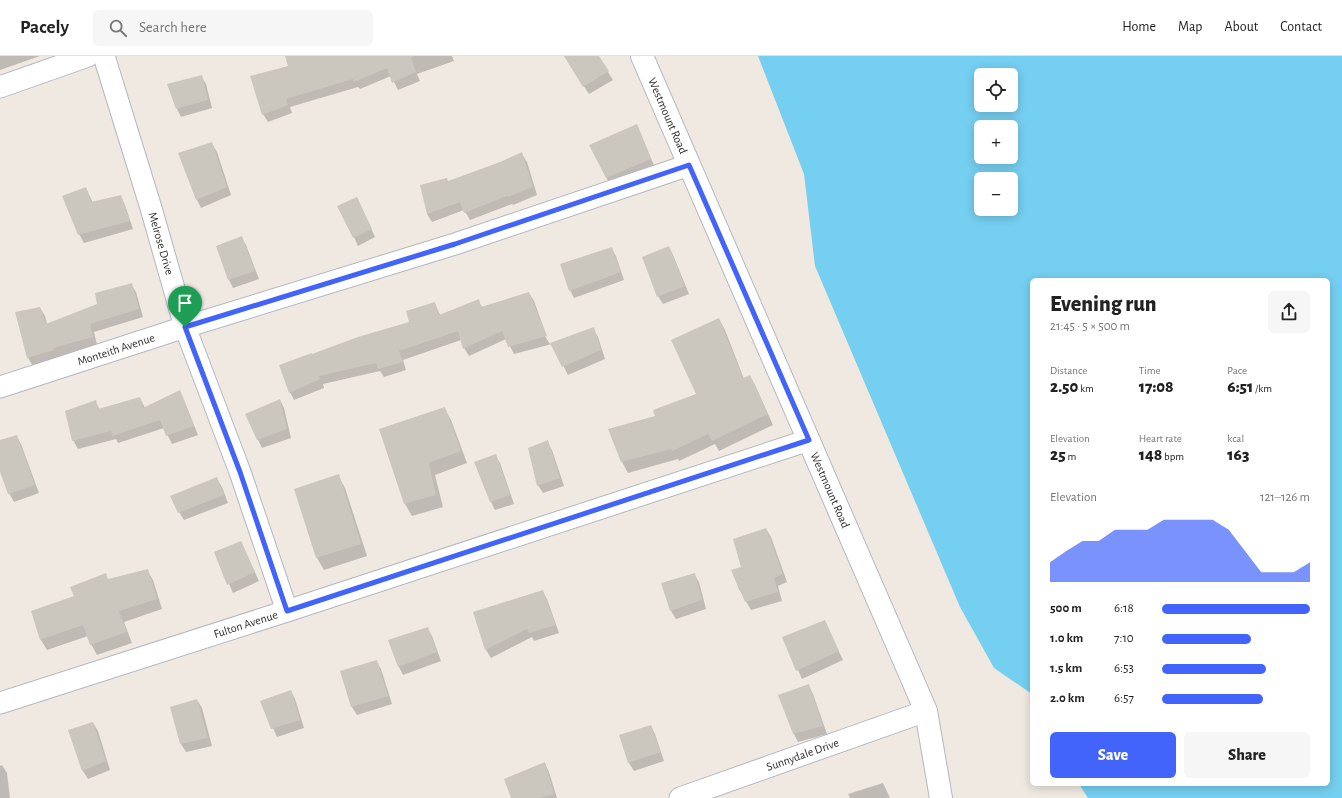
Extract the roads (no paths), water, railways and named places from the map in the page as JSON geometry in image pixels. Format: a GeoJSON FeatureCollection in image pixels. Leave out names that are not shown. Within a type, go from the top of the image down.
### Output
{"type":"FeatureCollection","features":[{"type":"Feature","properties":{"kind":"main road","name":"Westmount Road"},"geometry":{"type":"LineString","coordinates":[[642,56],[926,712],[941,798]]}},
{"type":"Feature","properties":{"kind":"street"},"geometry":{"type":"LineString","coordinates":[[0,87],[88,56]]}},
{"type":"Feature","properties":{"kind":"street","name":"Melrose Drive"},"geometry":{"type":"LineString","coordinates":[[104,56],[151,208],[185,327],[240,472],[287,611]]}},
{"type":"Feature","properties":{"kind":"street","name":"Monteith Avenue"},"geometry":{"type":"LineString","coordinates":[[0,387],[185,327],[455,244],[689,165]]}},
{"type":"Feature","properties":{"kind":"street","name":"Fulton Avenue"},"geometry":{"type":"LineString","coordinates":[[0,703],[287,611],[809,440]]}},
{"type":"Feature","properties":{"kind":"street","name":"Sunnydale Drive"},"geometry":{"type":"LineString","coordinates":[[680,798],[926,712]]}},
{"type":"Feature","properties":{"kind":"water"},"geometry":{"type":"Polygon","coordinates":[[[758,56],[1342,56],[1342,798],[1088,798],[1080,786],[1330,786],[1330,278],[1030,278],[1030,693],[994,668],[960,607],[815,266],[804,174],[758,56]]]}}]}
